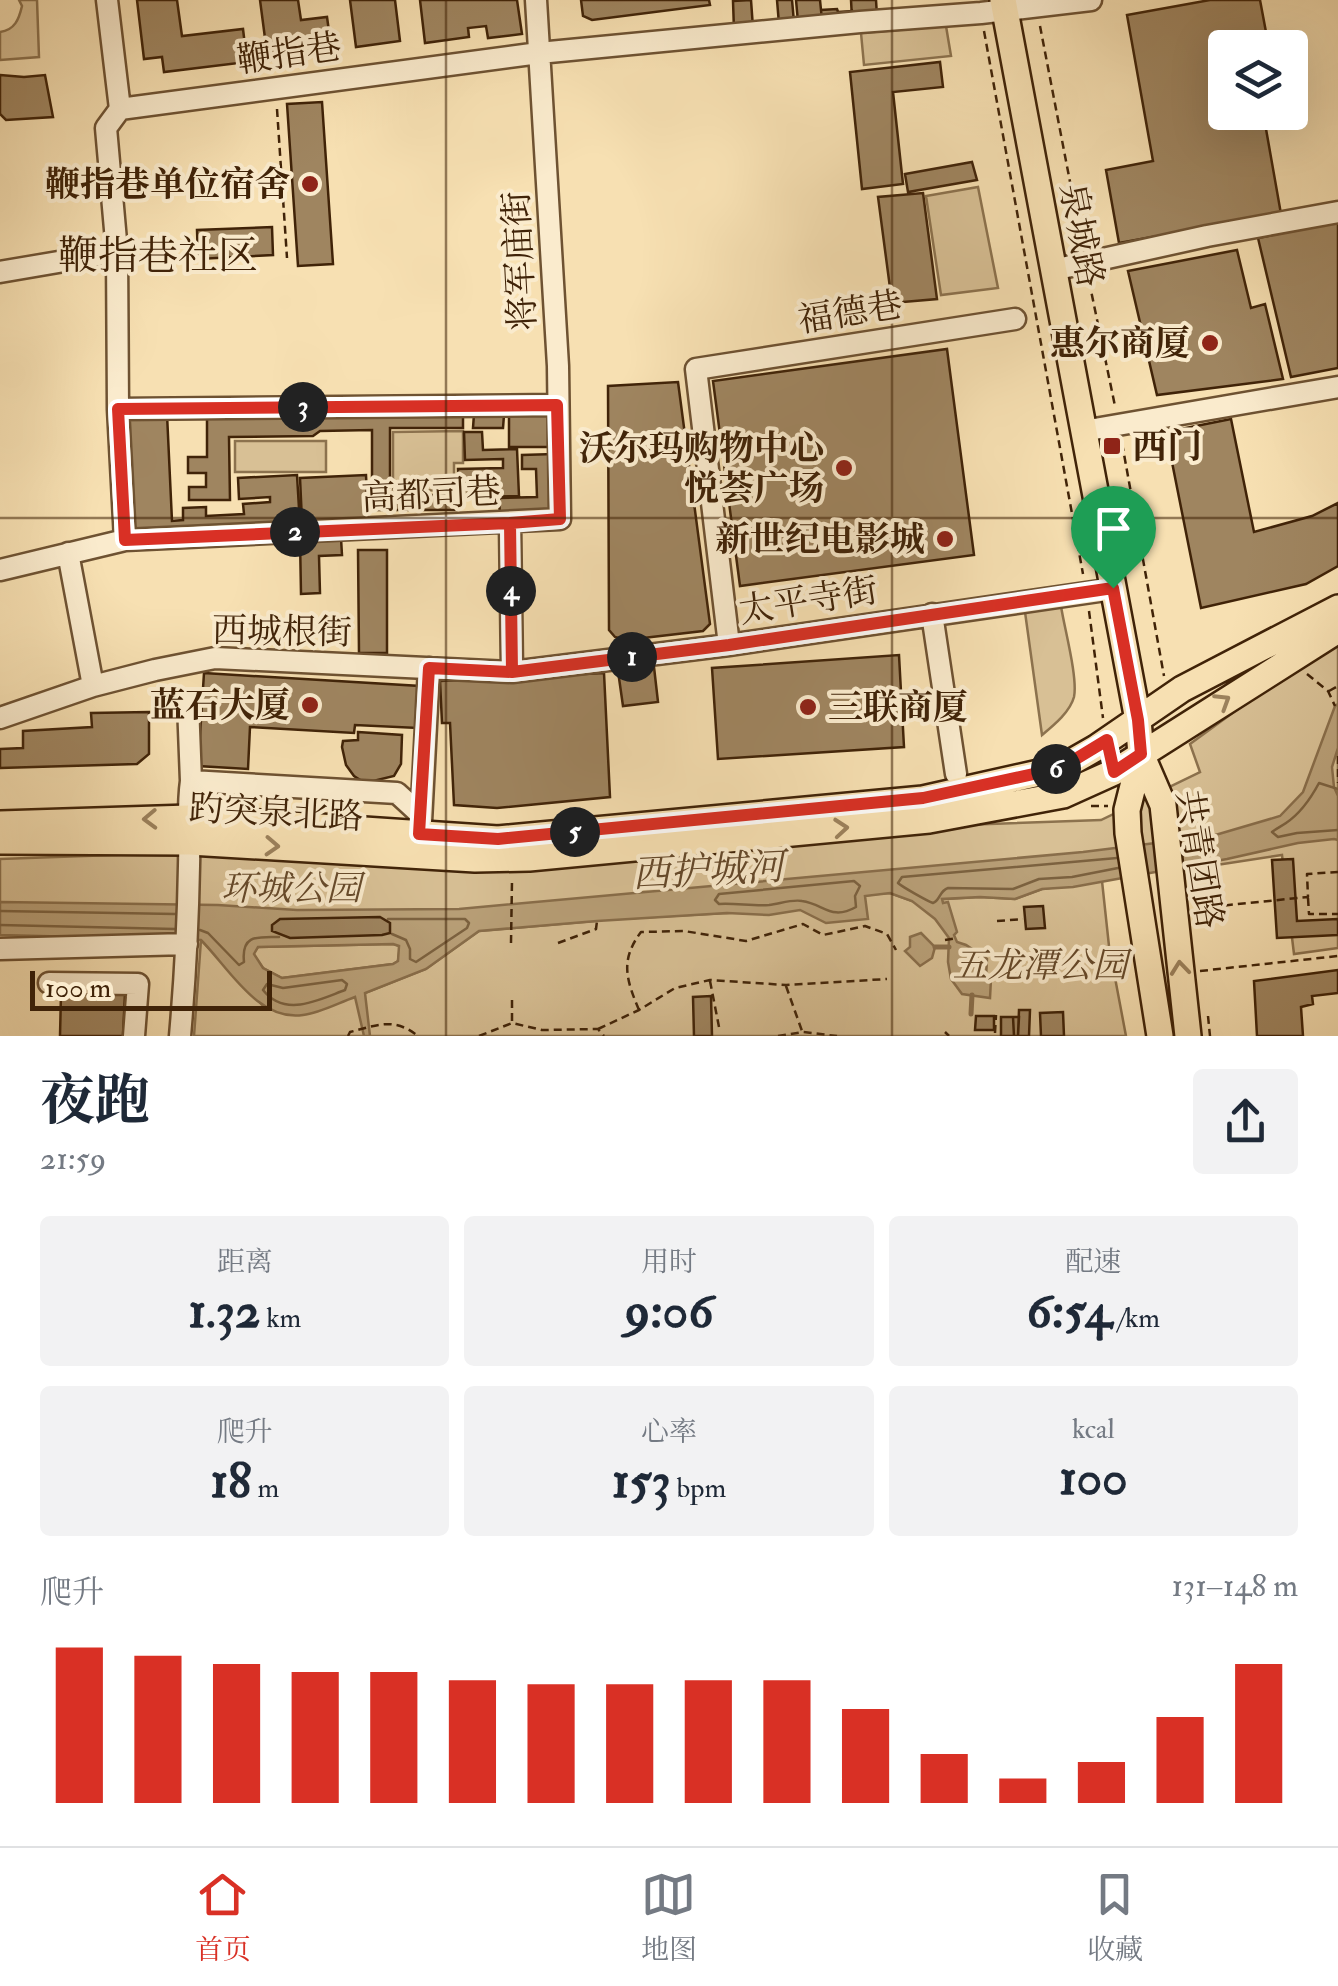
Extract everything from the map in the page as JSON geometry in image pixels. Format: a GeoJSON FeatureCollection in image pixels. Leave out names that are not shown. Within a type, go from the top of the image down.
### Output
{"type":"FeatureCollection","features":[{"type":"Feature","properties":{"kind":"main road","name":"泉城路"},"geometry":{"type":"LineString","coordinates":[[996,8],[1053,270],[1138,720]]}},
{"type":"Feature","properties":{"kind":"main road","name":"趵突泉北路"},"geometry":{"type":"LineString","coordinates":[[0,841],[190,838],[420,824],[498,839],[923,798],[1061,768],[1182,689],[1338,608]]}},
{"type":"Feature","properties":{"kind":"main road","name":"趵突泉北路"},"geometry":{"type":"LineString","coordinates":[[0,824],[475,859],[548,856],[939,818],[1063,795],[1114,772],[1338,630]]}},
{"type":"Feature","properties":{"kind":"main road","name":"共青团路"},"geometry":{"type":"LineString","coordinates":[[1138,720],[1141,754],[1127,810],[1128,833],[1160,1036]]}},
{"type":"Feature","properties":{"kind":"main road","name":"共青团路"},"geometry":{"type":"LineString","coordinates":[[1141,754],[1164,805],[1188,1036]]}},
{"type":"Feature","properties":{"kind":"street"},"geometry":{"type":"LineString","coordinates":[[107,0],[120,109],[106,128],[117,252],[118,409],[125,540]]}},
{"type":"Feature","properties":{"kind":"street","name":"将军庙街"},"geometry":{"type":"LineString","coordinates":[[536,0],[558,366],[560,519]]}},
{"type":"Feature","properties":{"kind":"street","name":"鞭指巷"},"geometry":{"type":"LineString","coordinates":[[120,109],[539,54],[1091,0]]}},
{"type":"Feature","properties":{"kind":"street"},"geometry":{"type":"LineString","coordinates":[[1053,270],[1338,212]]}},
{"type":"Feature","properties":{"kind":"street"},"geometry":{"type":"LineString","coordinates":[[0,272],[117,252]]}},
{"type":"Feature","properties":{"kind":"street","name":"福德巷"},"geometry":{"type":"LineString","coordinates":[[729,645],[696,369],[1015,319]]}},
{"type":"Feature","properties":{"kind":"street"},"geometry":{"type":"LineString","coordinates":[[1083,431],[1338,387]]}},
{"type":"Feature","properties":{"kind":"street"},"geometry":{"type":"LineString","coordinates":[[118,409],[557,405]]}},
{"type":"Feature","properties":{"kind":"street","name":"高都司巷"},"geometry":{"type":"LineString","coordinates":[[0,570],[125,540],[560,519]]}},
{"type":"Feature","properties":{"kind":"street"},"geometry":{"type":"LineString","coordinates":[[510,523],[512,672]]}},
{"type":"Feature","properties":{"kind":"street"},"geometry":{"type":"LineString","coordinates":[[68,553],[93,686]]}},
{"type":"Feature","properties":{"kind":"street","name":"太平寺街"},"geometry":{"type":"LineString","coordinates":[[512,672],[729,645],[1113,588]]}},
{"type":"Feature","properties":{"kind":"street"},"geometry":{"type":"LineString","coordinates":[[932,614],[956,774]]}},
{"type":"Feature","properties":{"kind":"street","name":"西城根街"},"geometry":{"type":"LineString","coordinates":[[0,718],[93,686],[215,658],[512,672]]}},
{"type":"Feature","properties":{"kind":"street"},"geometry":{"type":"LineString","coordinates":[[420,824],[429,668]]}},
{"type":"Feature","properties":{"kind":"street"},"geometry":{"type":"LineString","coordinates":[[180,1036],[190,838],[188,704]]}},
{"type":"Feature","properties":{"kind":"street"},"geometry":{"type":"LineString","coordinates":[[191,780],[397,793],[420,824]]}},
{"type":"Feature","properties":{"kind":"street"},"geometry":{"type":"LineString","coordinates":[[0,949],[187,944]]}},
{"type":"Feature","properties":{"kind":"street"},"geometry":{"type":"LineString","coordinates":[[49,983],[138,984],[134,1036]]}},
{"type":"Feature","properties":{"kind":"path"},"geometry":{"type":"LineString","coordinates":[[996,8],[1107,740]]}},
{"type":"Feature","properties":{"kind":"path"},"geometry":{"type":"LineString","coordinates":[[276,87],[287,258]]}},
{"type":"Feature","properties":{"kind":"path"},"geometry":{"type":"LineString","coordinates":[[1302,670],[1328,691],[1335,706]]}},
{"type":"Feature","properties":{"kind":"path"},"geometry":{"type":"LineString","coordinates":[[1328,691],[1338,686]]}},
{"type":"Feature","properties":{"kind":"path"},"geometry":{"type":"LineString","coordinates":[[1338,756],[1338,782]]}},
{"type":"Feature","properties":{"kind":"path"},"geometry":{"type":"LineString","coordinates":[[1338,872],[1307,874],[1308,914],[1338,914]]}},
{"type":"Feature","properties":{"kind":"path"},"geometry":{"type":"LineString","coordinates":[[511,943],[512,880]]}},
{"type":"Feature","properties":{"kind":"path"},"geometry":{"type":"LineString","coordinates":[[1199,908],[1308,896]]}},
{"type":"Feature","properties":{"kind":"path"},"geometry":{"type":"LineString","coordinates":[[997,921],[1023,918]]}},
{"type":"Feature","properties":{"kind":"path"},"geometry":{"type":"LineString","coordinates":[[558,943],[596,929],[597,921]]}},
{"type":"Feature","properties":{"kind":"path"},"geometry":{"type":"LineString","coordinates":[[639,1010],[626,973],[629,948],[641,932],[684,931],[746,941],[803,924],[823,935],[865,926],[887,934]]}},
{"type":"Feature","properties":{"kind":"path"},"geometry":{"type":"LineString","coordinates":[[886,926],[896,950]]}},
{"type":"Feature","properties":{"kind":"path"},"geometry":{"type":"LineString","coordinates":[[945,940],[956,938]]}},
{"type":"Feature","properties":{"kind":"path"},"geometry":{"type":"LineString","coordinates":[[1180,967],[1201,972],[1338,956]]}},
{"type":"Feature","properties":{"kind":"path"},"geometry":{"type":"LineString","coordinates":[[479,1036],[512,1023],[542,1030],[598,1029],[676,988],[710,980],[786,985],[887,979]]}},
{"type":"Feature","properties":{"kind":"path"},"geometry":{"type":"LineString","coordinates":[[710,980],[719,1027]]}},
{"type":"Feature","properties":{"kind":"path"},"geometry":{"type":"LineString","coordinates":[[786,985],[803,1032]]}},
{"type":"Feature","properties":{"kind":"path"},"geometry":{"type":"LineString","coordinates":[[512,1000],[512,1023]]}},
{"type":"Feature","properties":{"kind":"path"},"geometry":{"type":"LineString","coordinates":[[995,1033],[996,1015]]}},
{"type":"Feature","properties":{"kind":"path"},"geometry":{"type":"LineString","coordinates":[[348,1036],[350,1032],[382,1023],[405,1026],[418,1036]]}},
{"type":"Feature","properties":{"kind":"path"},"geometry":{"type":"LineString","coordinates":[[580,1036],[581,1029]]}},
{"type":"Feature","properties":{"kind":"path"},"geometry":{"type":"LineString","coordinates":[[598,1029],[604,1036]]}},
{"type":"Feature","properties":{"kind":"path"},"geometry":{"type":"LineString","coordinates":[[779,1036],[803,1032],[837,1036]]}},
{"type":"Feature","properties":{"kind":"green space"},"geometry":{"type":"Polygon","coordinates":[[[19,0],[37,0],[39,57],[0,60],[0,32],[15,23],[22,6],[19,0]]]}},
{"type":"Feature","properties":{"kind":"green space"},"geometry":{"type":"Polygon","coordinates":[[[946,26],[951,56],[864,65],[861,33],[946,26]]]}},
{"type":"Feature","properties":{"kind":"green space"},"geometry":{"type":"Polygon","coordinates":[[[978,187],[998,288],[941,295],[926,196],[978,187]]]}},
{"type":"Feature","properties":{"kind":"green space"},"geometry":{"type":"Polygon","coordinates":[[[463,431],[463,463],[454,463],[454,490],[393,491],[393,432],[463,431]]]}},
{"type":"Feature","properties":{"kind":"green space"},"geometry":{"type":"Polygon","coordinates":[[[235,441],[326,441],[326,472],[235,472],[235,441]]]}},
{"type":"Feature","properties":{"kind":"green space"},"geometry":{"type":"Polygon","coordinates":[[[1061,606],[1074,697],[1065,713],[1042,735],[1025,612],[1061,606]]]}},
{"type":"Feature","properties":{"kind":"green space"},"geometry":{"type":"Polygon","coordinates":[[[1338,636],[1338,948],[1294,954],[1282,855],[1210,866],[980,887],[880,888],[598,920],[727,913],[890,893],[912,901],[1015,899],[1042,889],[1102,881],[1109,946],[1126,1036],[194,1036],[201,940],[265,1008],[355,997],[426,969],[479,931],[595,921],[0,932],[0,859],[1101,820],[1200,772],[1190,744],[1338,636]]]}},
{"type":"Feature","properties":{"kind":"green space"},"geometry":{"type":"Polygon","coordinates":[[[400,946],[398,961],[393,964],[282,978],[263,968],[253,954],[258,947],[400,946]]]}},
{"type":"Feature","properties":{"kind":"water"},"geometry":{"type":"Polygon","coordinates":[[[1338,704],[1338,748],[1332,767],[1338,796],[1338,840],[1298,843],[1073,887],[1042,889],[1015,899],[942,899],[943,903],[948,902],[957,942],[987,959],[990,998],[962,994],[951,979],[949,938],[935,919],[912,901],[890,893],[865,896],[868,919],[826,923],[800,910],[479,931],[426,969],[365,993],[370,1036],[364,1036],[355,997],[303,1015],[272,1010],[245,990],[201,940],[0,935],[0,902],[297,910],[459,909],[1083,852],[1212,836],[1280,816],[1303,792],[1338,704]],[[399,946],[258,947],[254,954],[263,968],[282,978],[393,964],[398,961],[399,946]]]}},
{"type":"Feature","properties":{"kind":"water"},"geometry":{"type":"Polygon","coordinates":[[[921,933],[935,947],[932,958],[920,966],[905,951],[910,947],[910,937],[921,933]]]}},
{"type":"Feature","properties":{"kind":"building"},"geometry":{"type":"Polygon","coordinates":[[[137,0],[177,0],[182,36],[243,29],[247,62],[164,72],[162,57],[144,59],[137,0]]]}},
{"type":"Feature","properties":{"kind":"building"},"geometry":{"type":"Polygon","coordinates":[[[260,0],[298,0],[301,20],[327,17],[332,53],[268,61],[260,0]]]}},
{"type":"Feature","properties":{"kind":"building"},"geometry":{"type":"Polygon","coordinates":[[[350,0],[395,0],[400,41],[356,47],[350,0]]]}},
{"type":"Feature","properties":{"kind":"building"},"geometry":{"type":"Polygon","coordinates":[[[420,0],[517,0],[522,34],[488,38],[486,26],[468,28],[469,37],[425,43],[420,0]]]}},
{"type":"Feature","properties":{"kind":"building"},"geometry":{"type":"Polygon","coordinates":[[[581,0],[709,0],[710,5],[592,20],[583,16],[581,0]]]}},
{"type":"Feature","properties":{"kind":"building"},"geometry":{"type":"Polygon","coordinates":[[[751,0],[753,28],[734,30],[733,1],[751,0]]]}},
{"type":"Feature","properties":{"kind":"building"},"geometry":{"type":"Polygon","coordinates":[[[777,0],[792,0],[794,22],[779,24],[777,0]]]}},
{"type":"Feature","properties":{"kind":"building"},"geometry":{"type":"Polygon","coordinates":[[[796,0],[820,0],[822,20],[798,22],[796,0]]]}},
{"type":"Feature","properties":{"kind":"building"},"geometry":{"type":"Polygon","coordinates":[[[851,0],[876,0],[877,16],[852,18],[851,0]]]}},
{"type":"Feature","properties":{"kind":"building"},"geometry":{"type":"Polygon","coordinates":[[[1210,0],[1260,0],[1266,30],[1208,30],[1208,130],[1266,130],[1281,214],[1119,243],[1106,170],[1153,161],[1127,15],[1210,0]]]}},
{"type":"Feature","properties":{"kind":"building"},"geometry":{"type":"Polygon","coordinates":[[[821,10],[852,11],[852,18],[822,20],[821,10]]]}},
{"type":"Feature","properties":{"kind":"building"},"geometry":{"type":"Polygon","coordinates":[[[940,62],[943,87],[893,92],[903,184],[862,189],[850,72],[940,62]]]}},
{"type":"Feature","properties":{"kind":"building"},"geometry":{"type":"Polygon","coordinates":[[[0,75],[45,75],[53,117],[6,120],[0,114],[0,75]]]}},
{"type":"Feature","properties":{"kind":"building","name":"鞭指巷单位宿舍"},"geometry":{"type":"Polygon","coordinates":[[[322,102],[333,264],[298,266],[287,104],[322,102]]]}},
{"type":"Feature","properties":{"kind":"building"},"geometry":{"type":"Polygon","coordinates":[[[972,162],[977,180],[908,192],[905,174],[972,162]]]}},
{"type":"Feature","properties":{"kind":"building"},"geometry":{"type":"Polygon","coordinates":[[[923,193],[937,299],[892,303],[878,197],[923,193]]]}},
{"type":"Feature","properties":{"kind":"building"},"geometry":{"type":"Polygon","coordinates":[[[1338,222],[1338,368],[1291,377],[1258,238],[1338,222]]]}},
{"type":"Feature","properties":{"kind":"building"},"geometry":{"type":"Polygon","coordinates":[[[272,227],[273,255],[198,259],[197,230],[272,227]]]}},
{"type":"Feature","properties":{"kind":"building","name":"惠尔商厦"},"geometry":{"type":"Polygon","coordinates":[[[1237,250],[1251,308],[1265,304],[1283,379],[1157,395],[1128,271],[1237,250]]]}},
{"type":"Feature","properties":{"kind":"building","name":"沃尔玛购物中心 悦荟广场"},"geometry":{"type":"Polygon","coordinates":[[[947,349],[974,555],[740,586],[713,381],[947,349]]]}},
{"type":"Feature","properties":{"kind":"building"},"geometry":{"type":"Polygon","coordinates":[[[678,382],[710,624],[703,631],[626,640],[609,630],[608,386],[678,382]]]}},
{"type":"Feature","properties":{"kind":"building"},"geometry":{"type":"Polygon","coordinates":[[[167,414],[172,521],[183,520],[183,508],[206,507],[206,516],[244,514],[243,504],[270,502],[270,497],[239,499],[238,478],[297,475],[300,525],[134,532],[128,416],[167,414]]]}},
{"type":"Feature","properties":{"kind":"building"},"geometry":{"type":"Polygon","coordinates":[[[474,414],[504,415],[503,428],[473,428],[474,414]]]}},
{"type":"Feature","properties":{"kind":"building"},"geometry":{"type":"Polygon","coordinates":[[[509,414],[548,414],[548,447],[509,447],[509,414]]]}},
{"type":"Feature","properties":{"kind":"building"},"geometry":{"type":"Polygon","coordinates":[[[463,415],[463,428],[390,428],[390,495],[457,495],[457,510],[372,510],[372,430],[320,431],[313,436],[229,437],[230,500],[189,500],[189,487],[206,487],[206,473],[188,473],[188,457],[207,457],[207,416],[463,415]]]}},
{"type":"Feature","properties":{"kind":"building"},"geometry":{"type":"Polygon","coordinates":[[[1231,419],[1254,532],[1312,516],[1338,503],[1338,566],[1306,584],[1201,608],[1166,432],[1231,419]]]}},
{"type":"Feature","properties":{"kind":"building"},"geometry":{"type":"Polygon","coordinates":[[[464,432],[482,432],[483,450],[517,449],[519,496],[459,497],[458,469],[503,468],[503,459],[465,460],[464,432]]]}},
{"type":"Feature","properties":{"kind":"building"},"geometry":{"type":"Polygon","coordinates":[[[554,454],[556,514],[500,516],[499,498],[537,497],[536,469],[522,469],[522,455],[554,454]]]}},
{"type":"Feature","properties":{"kind":"building"},"geometry":{"type":"Polygon","coordinates":[[[366,475],[368,518],[302,521],[300,478],[366,475]]]}},
{"type":"Feature","properties":{"kind":"building"},"geometry":{"type":"Polygon","coordinates":[[[341,538],[342,555],[319,556],[320,593],[301,594],[300,539],[341,538]]]}},
{"type":"Feature","properties":{"kind":"building"},"geometry":{"type":"Polygon","coordinates":[[[358,550],[387,550],[387,653],[359,653],[358,550]]]}},
{"type":"Feature","properties":{"kind":"building","name":"三联商厦"},"geometry":{"type":"Polygon","coordinates":[[[899,655],[904,747],[718,759],[712,668],[899,655]]]}},
{"type":"Feature","properties":{"kind":"building"},"geometry":{"type":"Polygon","coordinates":[[[654,667],[658,702],[623,706],[618,671],[654,667]]]}},
{"type":"Feature","properties":{"kind":"building","name":"蓝石大厦"},"geometry":{"type":"Polygon","coordinates":[[[204,673],[420,686],[418,728],[355,725],[354,733],[250,727],[248,769],[198,766],[204,673]]]}},
{"type":"Feature","properties":{"kind":"building"},"geometry":{"type":"Polygon","coordinates":[[[604,673],[610,797],[497,808],[454,805],[450,723],[442,723],[440,681],[604,673]]]}},
{"type":"Feature","properties":{"kind":"building"},"geometry":{"type":"Polygon","coordinates":[[[149,712],[149,754],[137,764],[0,768],[0,749],[23,748],[23,731],[92,727],[91,713],[149,712]]]}},
{"type":"Feature","properties":{"kind":"building"},"geometry":{"type":"Polygon","coordinates":[[[358,732],[402,735],[401,764],[394,776],[365,783],[354,776],[346,765],[342,747],[343,741],[358,740],[358,732]]]}},
{"type":"Feature","properties":{"kind":"building"},"geometry":{"type":"Polygon","coordinates":[[[1293,859],[1297,921],[1338,919],[1338,935],[1277,938],[1272,860],[1293,859]]]}},
{"type":"Feature","properties":{"kind":"building"},"geometry":{"type":"Polygon","coordinates":[[[1043,906],[1045,928],[1026,929],[1024,907],[1043,906]]]}},
{"type":"Feature","properties":{"kind":"building"},"geometry":{"type":"Polygon","coordinates":[[[380,917],[390,923],[390,933],[290,938],[272,931],[272,925],[280,919],[380,917]]]}},
{"type":"Feature","properties":{"kind":"building"},"geometry":{"type":"Polygon","coordinates":[[[1338,970],[1338,993],[1312,996],[1313,1004],[1301,1007],[1303,1036],[1257,1036],[1254,981],[1338,970]]]}},
{"type":"Feature","properties":{"kind":"building"},"geometry":{"type":"Polygon","coordinates":[[[61,994],[125,994],[123,1036],[60,1036],[61,994]]]}},
{"type":"Feature","properties":{"kind":"building"},"geometry":{"type":"Polygon","coordinates":[[[711,996],[712,1036],[694,1036],[693,997],[711,996]]]}},
{"type":"Feature","properties":{"kind":"building"},"geometry":{"type":"Polygon","coordinates":[[[1019,1010],[1030,1010],[1029,1036],[1018,1036],[1019,1010]]]}},
{"type":"Feature","properties":{"kind":"building"},"geometry":{"type":"Polygon","coordinates":[[[1063,1012],[1064,1036],[1041,1036],[1040,1013],[1063,1012]]]}},
{"type":"Feature","properties":{"kind":"building"},"geometry":{"type":"Polygon","coordinates":[[[976,1016],[994,1016],[994,1030],[975,1030],[976,1016]]]}},
{"type":"Feature","properties":{"kind":"building"},"geometry":{"type":"Polygon","coordinates":[[[1001,1017],[1013,1017],[1014,1036],[1001,1036],[1001,1017]]]}},
{"type":"Feature","properties":{"kind":"building"},"geometry":{"type":"Polygon","coordinates":[[[1013,1017],[1019,1017],[1018,1036],[1014,1036],[1013,1017]]]}},
{"type":"Feature","properties":{"kind":"waterway"},"geometry":{"type":"LineString","coordinates":[[935,947],[949,947]]}},
{"type":"Feature","properties":{"kind":"waterway"},"geometry":{"type":"LineString","coordinates":[[971,1014],[972,995]]}},
{"type":"Feature","properties":{"kind":"place","name":"鞭指巷单位宿舍"},"geometry":{"type":"Point","coordinates":[310,184]}},
{"type":"Feature","properties":{"kind":"place","name":"惠尔商厦"},"geometry":{"type":"Point","coordinates":[1210,343]}},
{"type":"Feature","properties":{"kind":"place","name":"西门"},"geometry":{"type":"Point","coordinates":[1112,446]}},
{"type":"Feature","properties":{"kind":"place","name":"沃尔玛购物中心 悦荟广场"},"geometry":{"type":"Point","coordinates":[844,468]}},
{"type":"Feature","properties":{"kind":"place","name":"新世纪电影城"},"geometry":{"type":"Point","coordinates":[945,539]}},
{"type":"Feature","properties":{"kind":"place","name":"蓝石大厦"},"geometry":{"type":"Point","coordinates":[310,705]}},
{"type":"Feature","properties":{"kind":"place","name":"三联商厦"},"geometry":{"type":"Point","coordinates":[808,707]}},
{"type":"Feature","properties":{"kind":"district","name":"鞭指巷社区"},"geometry":{"type":"Point","coordinates":[158,255]}},
{"type":"Feature","properties":{"kind":"route"},"geometry":{"type":"LineString","coordinates":[[1113,588],[729,645],[512,672],[510,523],[125,540],[118,409],[557,405],[560,519],[510,523],[512,672],[429,668],[419,834],[498,839],[923,798],[1061,768],[1107,740],[1114,772],[1141,754],[1113,588]]}},
{"type":"Feature","properties":{"kind":"water label","name":"西护城河"},"geometry":{"type":"Point","coordinates":[708,870]}},
{"type":"Feature","properties":{"kind":"park label","name":"环城公园"},"geometry":{"type":"Point","coordinates":[291,888]}},
{"type":"Feature","properties":{"kind":"park label","name":"五龙潭公园"},"geometry":{"type":"Point","coordinates":[1040,965]}}]}
